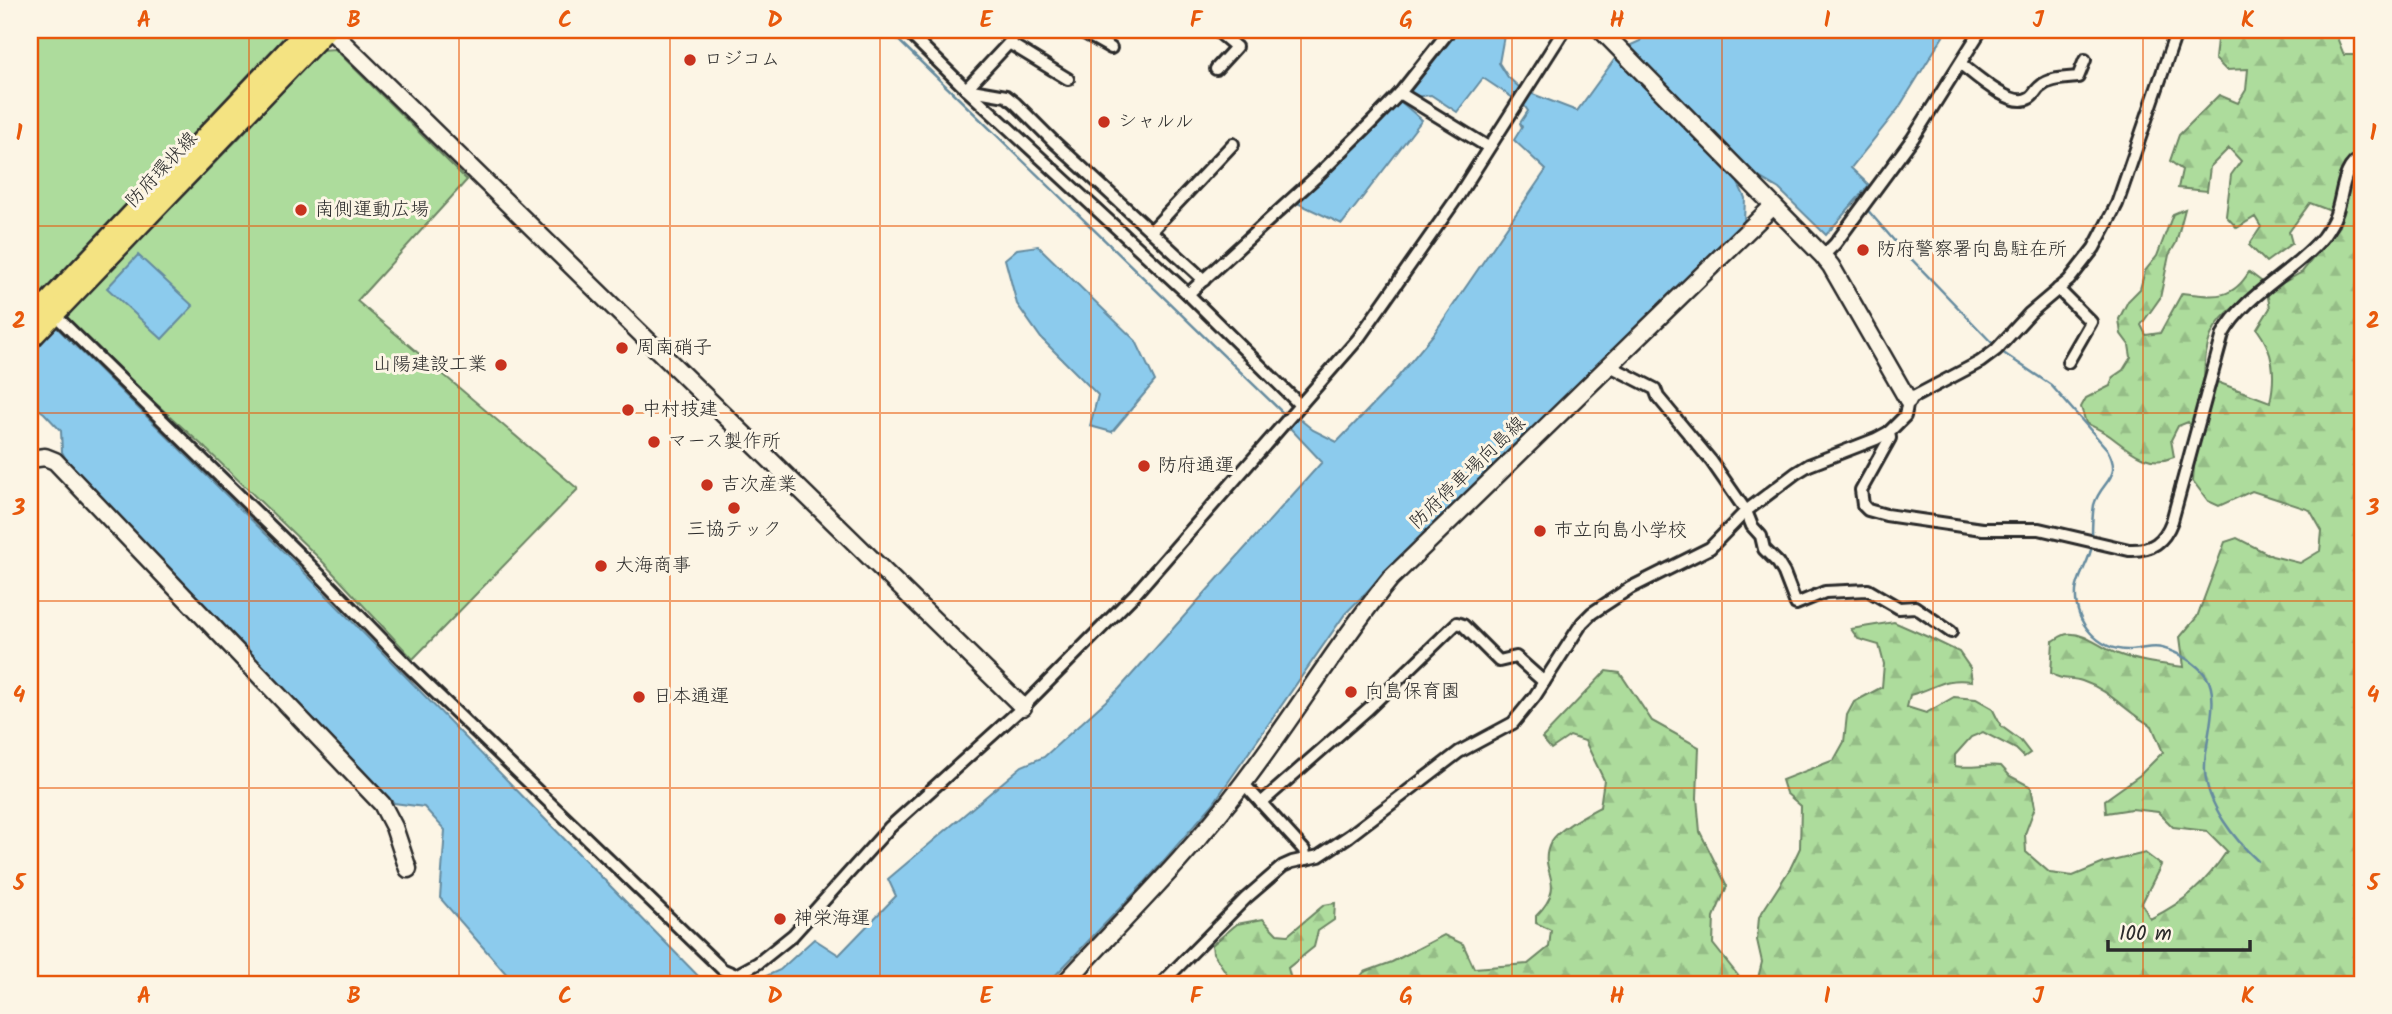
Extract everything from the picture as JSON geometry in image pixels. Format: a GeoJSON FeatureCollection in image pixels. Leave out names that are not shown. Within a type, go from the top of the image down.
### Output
{"type":"FeatureCollection","features":[{"type":"Feature","properties":{"kind":"main road","name":"防府環状線"},"geometry":{"type":"LineString","coordinates":[[32,331],[50,308],[306,30]]}},
{"type":"Feature","properties":{"kind":"main road","name":"防府環状線"},"geometry":{"type":"LineString","coordinates":[[50,308],[328,30]]}},
{"type":"Feature","properties":{"kind":"street"},"geometry":{"type":"LineString","coordinates":[[328,30],[1023,707]]}},
{"type":"Feature","properties":{"kind":"street"},"geometry":{"type":"LineString","coordinates":[[966,89],[1019,30]]}},
{"type":"Feature","properties":{"kind":"street"},"geometry":{"type":"LineString","coordinates":[[1079,30],[1111,48]]}},
{"type":"Feature","properties":{"kind":"street"},"geometry":{"type":"LineString","coordinates":[[1216,30],[1236,47],[1216,69]]}},
{"type":"Feature","properties":{"kind":"street"},"geometry":{"type":"LineString","coordinates":[[1188,294],[1317,176],[1400,93],[1450,30]]}},
{"type":"Feature","properties":{"kind":"street"},"geometry":{"type":"LineString","coordinates":[[50,308],[304,559],[411,669],[722,969],[736,975],[758,963],[793,935],[890,828],[1023,707],[1135,594],[1358,339],[1457,198],[1564,30]]}},
{"type":"Feature","properties":{"kind":"street"},"geometry":{"type":"LineString","coordinates":[[1161,984],[1246,898],[1283,866],[1319,856],[1459,752],[1513,723],[1535,696],[1581,623],[1592,613],[1630,588],[1710,548],[1746,511],[1809,465],[1876,439],[1889,432],[1905,416],[1909,400],[1831,266],[1601,30]]}},
{"type":"Feature","properties":{"kind":"street"},"geometry":{"type":"LineString","coordinates":[[1823,256],[1864,206],[1913,138],[1981,30]]}},
{"type":"Feature","properties":{"kind":"street"},"geometry":{"type":"LineString","coordinates":[[1909,400],[1996,351],[2030,313],[2069,280],[2094,248],[2112,215],[2177,30]]}},
{"type":"Feature","properties":{"kind":"street"},"geometry":{"type":"LineString","coordinates":[[911,32],[966,89],[1188,294],[1300,405]]}},
{"type":"Feature","properties":{"kind":"street"},"geometry":{"type":"LineString","coordinates":[[1009,43],[1068,79]]}},
{"type":"Feature","properties":{"kind":"street"},"geometry":{"type":"LineString","coordinates":[[1961,64],[2000,94],[2024,100],[2030,98],[2042,84],[2078,77],[2085,60]]}},
{"type":"Feature","properties":{"kind":"street"},"geometry":{"type":"LineString","coordinates":[[966,89],[1006,96],[1204,280]]}},
{"type":"Feature","properties":{"kind":"street"},"geometry":{"type":"LineString","coordinates":[[1400,93],[1488,147]]}},
{"type":"Feature","properties":{"kind":"street"},"geometry":{"type":"LineString","coordinates":[[1151,232],[1233,144]]}},
{"type":"Feature","properties":{"kind":"street"},"geometry":{"type":"LineString","coordinates":[[1889,432],[1890,438],[1861,490],[1861,500],[1868,510],[1982,529],[2039,529],[2129,550],[2143,551],[2156,545],[2166,536],[2172,521],[2222,334],[2228,323],[2245,306],[2322,238],[2333,223],[2352,166],[2362,158]]}},
{"type":"Feature","properties":{"kind":"street","name":"防府停車場向島線"},"geometry":{"type":"LineString","coordinates":[[1064,984],[1205,832],[1390,579],[1773,206]]}},
{"type":"Feature","properties":{"kind":"street"},"geometry":{"type":"LineString","coordinates":[[2058,289],[2091,322],[2068,362]]}},
{"type":"Feature","properties":{"kind":"street"},"geometry":{"type":"LineString","coordinates":[[1608,365],[1655,389],[1658,397],[1712,462],[1746,511],[1752,526],[1761,536],[1764,549],[1784,573],[1796,604],[1825,592],[1868,590],[1899,608],[1915,607],[1951,632]]}},
{"type":"Feature","properties":{"kind":"street"},"geometry":{"type":"LineString","coordinates":[[30,459],[45,457],[55,461],[382,804],[394,827],[408,869]]}},
{"type":"Feature","properties":{"kind":"street"},"geometry":{"type":"LineString","coordinates":[[1261,803],[1401,679],[1407,669],[1457,623],[1463,625],[1499,662],[1516,657],[1544,682]]}},
{"type":"Feature","properties":{"kind":"street"},"geometry":{"type":"LineString","coordinates":[[1243,783],[1304,850],[1306,859]]}},
{"type":"Feature","properties":{"kind":"green space"},"geometry":{"type":"Polygon","coordinates":[[[30,30],[291,30],[38,297],[30,289],[30,30]]]}},
{"type":"Feature","properties":{"kind":"green space"},"geometry":{"type":"Polygon","coordinates":[[[2218,30],[2334,30],[2344,55],[2362,55],[2362,984],[1357,984],[1364,972],[1392,962],[1444,935],[1463,944],[1474,968],[1528,964],[1549,947],[1551,930],[1536,923],[1536,916],[1551,894],[1547,852],[1560,832],[1600,807],[1604,780],[1585,741],[1570,736],[1551,749],[1542,738],[1606,671],[1620,673],[1652,721],[1699,747],[1697,798],[1700,832],[1727,886],[1714,917],[1713,944],[1740,978],[1758,978],[1762,962],[1757,940],[1759,917],[1790,869],[1800,848],[1801,806],[1786,793],[1782,780],[1834,760],[1844,742],[1847,715],[1854,702],[1882,687],[1884,664],[1879,645],[1858,639],[1851,629],[1894,622],[1959,652],[1970,668],[1972,681],[1946,682],[1910,695],[1907,707],[1926,713],[1954,697],[1976,699],[1992,708],[2001,726],[2020,740],[2030,753],[2024,757],[2016,749],[1983,732],[1971,737],[1955,755],[1955,766],[2001,766],[2010,776],[2031,787],[2035,807],[2025,834],[2026,852],[2050,873],[2073,876],[2104,863],[2145,853],[2161,865],[2142,903],[2150,919],[2174,906],[2202,883],[2227,851],[2207,831],[2173,827],[2158,812],[2132,809],[2106,813],[2105,800],[2140,775],[2163,752],[2152,726],[2093,685],[2051,673],[2053,641],[2068,634],[2087,638],[2126,657],[2184,667],[2180,637],[2197,617],[2225,542],[2237,538],[2272,556],[2300,563],[2320,551],[2322,531],[2310,510],[2252,491],[2219,506],[2208,501],[2193,481],[2194,467],[2187,454],[2193,432],[2188,422],[2178,426],[2171,440],[2174,457],[2165,460],[2148,459],[2086,423],[2081,407],[2086,398],[2110,386],[2113,377],[2123,370],[2131,357],[2129,345],[2121,334],[2119,319],[2128,301],[2140,289],[2145,271],[2157,256],[2173,214],[2185,209],[2176,243],[2169,255],[2160,298],[2141,325],[2146,335],[2160,333],[2182,293],[2212,296],[2228,293],[2242,282],[2249,272],[2261,281],[2254,292],[2215,327],[2206,354],[2204,377],[2270,402],[2272,364],[2267,346],[2257,329],[2270,308],[2267,292],[2302,272],[2339,226],[2341,215],[2310,203],[2289,232],[2292,243],[2266,262],[2249,245],[2261,227],[2255,217],[2237,228],[2226,216],[2231,175],[2241,161],[2229,148],[2210,167],[2207,191],[2178,188],[2182,170],[2170,161],[2179,135],[2219,95],[2238,103],[2246,90],[2248,69],[2226,70],[2215,59],[2218,30]]]}},
{"type":"Feature","properties":{"kind":"green space"},"geometry":{"type":"Polygon","coordinates":[[[335,49],[467,180],[357,301],[578,489],[413,659],[321,560],[203,446],[62,319],[239,138],[320,50],[335,49]]]}},
{"type":"Feature","properties":{"kind":"green space"},"geometry":{"type":"Polygon","coordinates":[[[1335,903],[1334,920],[1318,931],[1314,947],[1288,968],[1292,984],[1226,984],[1229,977],[1213,953],[1212,945],[1237,924],[1263,919],[1277,934],[1288,935],[1324,905],[1335,903]]]}},
{"type":"Feature","properties":{"kind":"water"},"geometry":{"type":"Polygon","coordinates":[[[1458,30],[1505,30],[1499,63],[1508,77],[1520,88],[1513,98],[1483,78],[1457,112],[1431,95],[1414,97],[1409,93],[1458,30]]]}},
{"type":"Feature","properties":{"kind":"water"},"geometry":{"type":"Polygon","coordinates":[[[1646,30],[1947,30],[1898,109],[1851,168],[1869,185],[1826,235],[1779,189],[1752,173],[1738,183],[1745,198],[1744,222],[1423,534],[1345,614],[1213,804],[1146,881],[1047,984],[748,984],[780,970],[814,939],[839,955],[896,896],[888,879],[1022,766],[1044,757],[1119,689],[1322,462],[1289,427],[1297,417],[1313,430],[1337,442],[1387,390],[1433,335],[1546,170],[1514,140],[1528,111],[1523,104],[1530,93],[1577,111],[1622,49],[1640,41],[1646,30]]]}},
{"type":"Feature","properties":{"kind":"water"},"geometry":{"type":"Polygon","coordinates":[[[1401,102],[1422,120],[1342,224],[1297,203],[1401,102]]]}},
{"type":"Feature","properties":{"kind":"water"},"geometry":{"type":"Polygon","coordinates":[[[1038,246],[1136,341],[1155,381],[1112,432],[1090,426],[1098,395],[1041,338],[1017,304],[1005,259],[1017,249],[1038,246]]]}},
{"type":"Feature","properties":{"kind":"water"},"geometry":{"type":"Polygon","coordinates":[[[138,255],[193,306],[162,339],[107,288],[138,255]]]}},
{"type":"Feature","properties":{"kind":"water"},"geometry":{"type":"Polygon","coordinates":[[[30,301],[294,562],[706,984],[515,984],[440,898],[445,830],[424,807],[394,803],[68,463],[62,452],[61,431],[30,403],[30,357],[45,339],[30,324],[30,301]]]}},
{"type":"Feature","properties":{"kind":"waterway"},"geometry":{"type":"LineString","coordinates":[[888,30],[1285,415]]}},
{"type":"Feature","properties":{"kind":"waterway"},"geometry":{"type":"LineString","coordinates":[[1865,207],[1994,345]]}},
{"type":"Feature","properties":{"kind":"waterway"},"geometry":{"type":"LineString","coordinates":[[1999,350],[2051,385],[2107,449],[2112,459],[2110,479],[2094,505],[2092,539]]}},
{"type":"Feature","properties":{"kind":"waterway"},"geometry":{"type":"LineString","coordinates":[[2092,545],[2076,591],[2076,602],[2084,624],[2098,640],[2108,646],[2130,650],[2162,648],[2186,659],[2206,676],[2212,697],[2205,760],[2207,784],[2223,820],[2258,861]]}},
{"type":"Feature","properties":{"kind":"place","name":"ロジコム"},"geometry":{"type":"Point","coordinates":[690,60]}},
{"type":"Feature","properties":{"kind":"place","name":"シャルル"},"geometry":{"type":"Point","coordinates":[1104,122]}},
{"type":"Feature","properties":{"kind":"place","name":"南側運動広場"},"geometry":{"type":"Point","coordinates":[301,210]}},
{"type":"Feature","properties":{"kind":"place","name":"防府警察署向島駐在所"},"geometry":{"type":"Point","coordinates":[1863,250]}},
{"type":"Feature","properties":{"kind":"place","name":"周南硝子"},"geometry":{"type":"Point","coordinates":[622,348]}},
{"type":"Feature","properties":{"kind":"place","name":"山陽建設工業"},"geometry":{"type":"Point","coordinates":[501,365]}},
{"type":"Feature","properties":{"kind":"place","name":"中村技建"},"geometry":{"type":"Point","coordinates":[628,410]}},
{"type":"Feature","properties":{"kind":"place","name":"マース製作所"},"geometry":{"type":"Point","coordinates":[654,442]}},
{"type":"Feature","properties":{"kind":"place","name":"防府通運"},"geometry":{"type":"Point","coordinates":[1144,466]}},
{"type":"Feature","properties":{"kind":"place","name":"吉次産業"},"geometry":{"type":"Point","coordinates":[707,485]}},
{"type":"Feature","properties":{"kind":"place","name":"三協テック"},"geometry":{"type":"Point","coordinates":[734,508]}},
{"type":"Feature","properties":{"kind":"place","name":"市立向島小学校"},"geometry":{"type":"Point","coordinates":[1540,531]}},
{"type":"Feature","properties":{"kind":"place","name":"大海商事"},"geometry":{"type":"Point","coordinates":[601,566]}},
{"type":"Feature","properties":{"kind":"place","name":"向島保育園"},"geometry":{"type":"Point","coordinates":[1351,692]}},
{"type":"Feature","properties":{"kind":"place","name":"日本通運"},"geometry":{"type":"Point","coordinates":[639,697]}},
{"type":"Feature","properties":{"kind":"place","name":"神栄海運"},"geometry":{"type":"Point","coordinates":[780,919]}}]}
